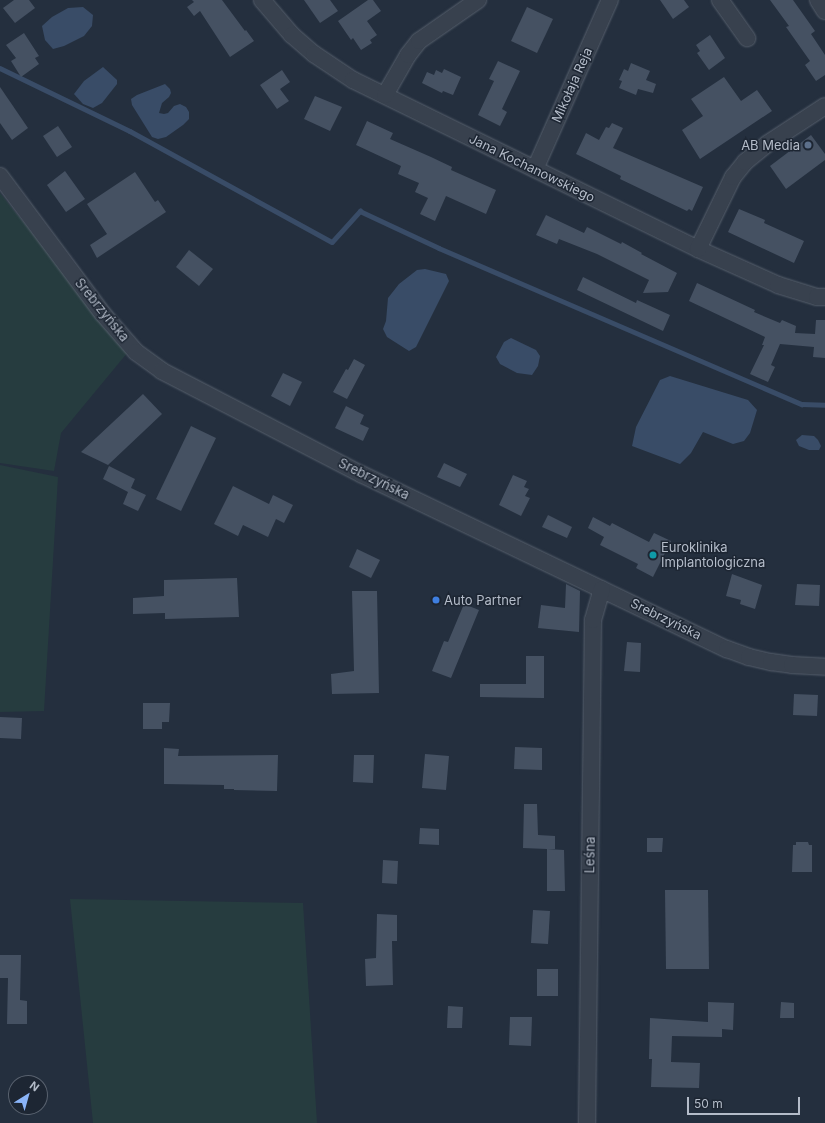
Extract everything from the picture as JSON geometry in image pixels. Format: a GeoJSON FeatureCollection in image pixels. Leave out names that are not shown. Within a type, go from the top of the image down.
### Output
{"type":"FeatureCollection","features":[{"type":"Feature","properties":{"kind":"street","name":"Jana Kochanowskiego"},"geometry":{"type":"LineString","coordinates":[[262,0],[292,35],[314,54],[353,80],[698,249],[778,285],[817,297],[825,297]]}},
{"type":"Feature","properties":{"kind":"street"},"geometry":{"type":"LineString","coordinates":[[385,95],[408,55],[419,41],[478,0]]}},
{"type":"Feature","properties":{"kind":"street","name":"Mikołaja Reja"},"geometry":{"type":"LineString","coordinates":[[535,169],[610,0]]}},
{"type":"Feature","properties":{"kind":"street"},"geometry":{"type":"LineString","coordinates":[[720,0],[747,38]]}},
{"type":"Feature","properties":{"kind":"street"},"geometry":{"type":"LineString","coordinates":[[818,0],[825,11]]}},
{"type":"Feature","properties":{"kind":"street"},"geometry":{"type":"LineString","coordinates":[[698,249],[733,177],[745,162],[767,144],[825,106]]}},
{"type":"Feature","properties":{"kind":"street","name":"Srebrzyńska"},"geometry":{"type":"LineString","coordinates":[[0,176],[103,314],[136,352],[162,371],[361,474],[727,649],[749,657],[792,665],[825,667]]}},
{"type":"Feature","properties":{"kind":"street","name":"Leśna"},"geometry":{"type":"LineString","coordinates":[[587,1123],[593,620],[602,589]]}},
{"type":"Feature","properties":{"kind":"green space"},"geometry":{"type":"Polygon","coordinates":[[[0,193],[128,352],[61,433],[54,471],[0,463],[0,193]]]}},
{"type":"Feature","properties":{"kind":"green space"},"geometry":{"type":"Polygon","coordinates":[[[0,465],[58,477],[44,711],[0,712],[0,465]]]}},
{"type":"Feature","properties":{"kind":"green space"},"geometry":{"type":"Polygon","coordinates":[[[70,899],[303,903],[317,1123],[93,1123],[70,899]]]}},
{"type":"Feature","properties":{"kind":"water"},"geometry":{"type":"Polygon","coordinates":[[[83,7],[93,15],[92,26],[84,36],[64,46],[53,49],[45,40],[42,26],[52,17],[68,8],[83,7]]]}},
{"type":"Feature","properties":{"kind":"water"},"geometry":{"type":"Polygon","coordinates":[[[103,67],[117,80],[117,84],[102,103],[93,108],[83,104],[74,94],[84,81],[103,67]]]}},
{"type":"Feature","properties":{"kind":"water"},"geometry":{"type":"Polygon","coordinates":[[[165,84],[170,89],[171,93],[162,103],[159,113],[168,113],[174,106],[180,104],[186,107],[189,112],[189,119],[166,137],[158,139],[152,137],[132,105],[131,99],[137,95],[165,84]]]}},
{"type":"Feature","properties":{"kind":"water"},"geometry":{"type":"Polygon","coordinates":[[[425,269],[446,274],[449,281],[416,347],[409,351],[387,337],[383,329],[386,321],[388,298],[399,284],[417,270],[425,269]]]}},
{"type":"Feature","properties":{"kind":"water"},"geometry":{"type":"Polygon","coordinates":[[[511,338],[536,350],[540,356],[538,366],[532,375],[517,373],[500,364],[496,357],[504,342],[511,338]]]}},
{"type":"Feature","properties":{"kind":"water"},"geometry":{"type":"Polygon","coordinates":[[[670,376],[748,400],[757,410],[750,433],[744,441],[733,444],[703,432],[691,453],[680,464],[632,446],[636,427],[660,380],[670,376]]]}},
{"type":"Feature","properties":{"kind":"water"},"geometry":{"type":"Polygon","coordinates":[[[802,435],[814,436],[821,446],[819,450],[809,450],[799,446],[796,440],[802,435]]]}},
{"type":"Feature","properties":{"kind":"building"},"geometry":{"type":"Polygon","coordinates":[[[14,0],[29,0],[35,8],[15,23],[3,8],[14,0]]]}},
{"type":"Feature","properties":{"kind":"building"},"geometry":{"type":"Polygon","coordinates":[[[192,0],[222,0],[254,41],[230,57],[200,11],[194,16],[187,7],[194,2],[192,0]]]}},
{"type":"Feature","properties":{"kind":"building"},"geometry":{"type":"Polygon","coordinates":[[[304,0],[330,0],[338,11],[320,23],[304,0]]]}},
{"type":"Feature","properties":{"kind":"building"},"geometry":{"type":"Polygon","coordinates":[[[368,0],[373,0],[381,11],[367,21],[377,35],[370,40],[372,43],[361,50],[353,38],[351,40],[338,21],[368,0]]]}},
{"type":"Feature","properties":{"kind":"building"},"geometry":{"type":"Polygon","coordinates":[[[660,0],[684,0],[689,7],[673,19],[660,0]]]}},
{"type":"Feature","properties":{"kind":"building"},"geometry":{"type":"Polygon","coordinates":[[[770,0],[793,0],[815,31],[811,34],[825,55],[825,75],[816,81],[805,65],[810,61],[786,27],[789,26],[770,0]]]}},
{"type":"Feature","properties":{"kind":"building"},"geometry":{"type":"Polygon","coordinates":[[[527,7],[553,19],[537,53],[511,41],[527,7]]]}},
{"type":"Feature","properties":{"kind":"building"},"geometry":{"type":"Polygon","coordinates":[[[24,33],[39,56],[35,58],[39,64],[21,77],[11,61],[16,58],[6,45],[24,33]]]}},
{"type":"Feature","properties":{"kind":"building"},"geometry":{"type":"Polygon","coordinates":[[[710,35],[725,58],[709,70],[697,53],[700,51],[696,45],[710,35]]]}},
{"type":"Feature","properties":{"kind":"building"},"geometry":{"type":"Polygon","coordinates":[[[498,61],[520,71],[502,109],[507,112],[500,126],[478,115],[494,81],[489,79],[498,61]]]}},
{"type":"Feature","properties":{"kind":"building"},"geometry":{"type":"Polygon","coordinates":[[[631,63],[650,71],[646,80],[656,84],[653,93],[638,89],[636,95],[619,88],[622,81],[619,80],[624,69],[628,71],[631,63]]]}},
{"type":"Feature","properties":{"kind":"building"},"geometry":{"type":"Polygon","coordinates":[[[444,69],[461,77],[453,95],[443,91],[442,93],[422,83],[427,72],[434,75],[436,70],[442,73],[444,69]]]}},
{"type":"Feature","properties":{"kind":"building"},"geometry":{"type":"Polygon","coordinates":[[[282,70],[290,82],[280,89],[289,101],[277,109],[260,85],[282,70]]]}},
{"type":"Feature","properties":{"kind":"building"},"geometry":{"type":"Polygon","coordinates":[[[724,77],[741,101],[757,90],[772,111],[700,159],[682,130],[703,116],[691,99],[724,77]]]}},
{"type":"Feature","properties":{"kind":"building"},"geometry":{"type":"Polygon","coordinates":[[[0,87],[28,128],[12,140],[0,123],[0,87]]]}},
{"type":"Feature","properties":{"kind":"building"},"geometry":{"type":"Polygon","coordinates":[[[315,96],[342,107],[330,131],[304,119],[315,96]]]}},
{"type":"Feature","properties":{"kind":"building"},"geometry":{"type":"Polygon","coordinates":[[[367,121],[393,133],[390,139],[452,167],[451,170],[496,190],[486,214],[446,196],[435,221],[420,214],[428,198],[415,192],[419,183],[398,174],[401,166],[356,145],[367,121]]]}},
{"type":"Feature","properties":{"kind":"building"},"geometry":{"type":"Polygon","coordinates":[[[612,123],[623,128],[613,148],[703,187],[692,211],[689,209],[687,211],[620,179],[621,176],[576,154],[586,133],[599,140],[606,127],[609,128],[612,123]]]}},
{"type":"Feature","properties":{"kind":"building"},"geometry":{"type":"Polygon","coordinates":[[[58,126],[72,147],[57,157],[43,136],[58,126]]]}},
{"type":"Feature","properties":{"kind":"building"},"geometry":{"type":"Polygon","coordinates":[[[811,135],[825,154],[825,160],[786,189],[770,166],[811,135]]]}},
{"type":"Feature","properties":{"kind":"building"},"geometry":{"type":"Polygon","coordinates":[[[65,171],[85,199],[66,212],[47,185],[65,171]]]}},
{"type":"Feature","properties":{"kind":"building"},"geometry":{"type":"Polygon","coordinates":[[[135,172],[155,202],[158,200],[166,212],[97,258],[90,245],[107,234],[87,204],[135,172]]]}},
{"type":"Feature","properties":{"kind":"building"},"geometry":{"type":"Polygon","coordinates":[[[739,209],[765,220],[764,223],[804,241],[794,263],[728,232],[739,209]]]}},
{"type":"Feature","properties":{"kind":"building"},"geometry":{"type":"Polygon","coordinates":[[[546,215],[584,233],[587,227],[621,244],[622,242],[677,273],[668,292],[643,293],[649,280],[597,254],[559,239],[557,244],[536,235],[546,215]]]}},
{"type":"Feature","properties":{"kind":"building"},"geometry":{"type":"Polygon","coordinates":[[[189,250],[213,269],[199,286],[176,267],[189,250]]]}},
{"type":"Feature","properties":{"kind":"building"},"geometry":{"type":"Polygon","coordinates":[[[583,277],[636,303],[637,300],[670,315],[663,331],[577,290],[583,277]]]}},
{"type":"Feature","properties":{"kind":"building"},"geometry":{"type":"Polygon","coordinates":[[[697,283],[755,310],[754,312],[780,323],[782,320],[796,326],[795,333],[815,334],[816,320],[825,320],[825,358],[813,357],[814,347],[780,344],[771,365],[775,367],[768,382],[750,374],[764,345],[762,345],[765,337],[689,301],[697,283]]]}},
{"type":"Feature","properties":{"kind":"building"},"geometry":{"type":"Polygon","coordinates":[[[354,359],[365,365],[347,399],[333,392],[346,369],[348,370],[354,359]]]}},
{"type":"Feature","properties":{"kind":"building"},"geometry":{"type":"Polygon","coordinates":[[[283,373],[302,382],[290,406],[271,396],[283,373]]]}},
{"type":"Feature","properties":{"kind":"building"},"geometry":{"type":"Polygon","coordinates":[[[143,394],[162,414],[108,465],[81,452],[143,394]]]}},
{"type":"Feature","properties":{"kind":"building"},"geometry":{"type":"Polygon","coordinates":[[[346,406],[364,415],[360,424],[369,428],[363,441],[335,428],[346,406]]]}},
{"type":"Feature","properties":{"kind":"building"},"geometry":{"type":"Polygon","coordinates":[[[191,426],[216,438],[181,511],[156,499],[191,426]]]}},
{"type":"Feature","properties":{"kind":"building"},"geometry":{"type":"Polygon","coordinates":[[[444,463],[467,474],[460,487],[437,477],[444,463]]]}},
{"type":"Feature","properties":{"kind":"building"},"geometry":{"type":"Polygon","coordinates":[[[109,466],[135,479],[131,488],[146,495],[138,511],[123,504],[128,492],[103,479],[109,466]]]}},
{"type":"Feature","properties":{"kind":"building"},"geometry":{"type":"Polygon","coordinates":[[[513,475],[527,481],[524,487],[529,489],[525,496],[530,498],[521,516],[499,505],[513,475]]]}},
{"type":"Feature","properties":{"kind":"building"},"geometry":{"type":"Polygon","coordinates":[[[233,486],[269,504],[273,495],[293,505],[284,523],[276,519],[268,537],[243,525],[238,536],[214,524],[233,486]]]}},
{"type":"Feature","properties":{"kind":"building"},"geometry":{"type":"Polygon","coordinates":[[[548,515],[572,527],[567,538],[542,527],[548,515]]]}},
{"type":"Feature","properties":{"kind":"building"},"geometry":{"type":"Polygon","coordinates":[[[593,517],[610,526],[612,523],[649,542],[654,533],[671,541],[653,577],[636,568],[638,564],[600,545],[604,537],[588,528],[593,517]]]}},
{"type":"Feature","properties":{"kind":"building"},"geometry":{"type":"Polygon","coordinates":[[[357,549],[380,560],[371,578],[349,567],[357,549]]]}},
{"type":"Feature","properties":{"kind":"building"},"geometry":{"type":"Polygon","coordinates":[[[732,574],[762,585],[755,609],[740,604],[741,600],[726,596],[732,574]]]}},
{"type":"Feature","properties":{"kind":"building"},"geometry":{"type":"Polygon","coordinates":[[[237,578],[239,617],[165,619],[165,613],[133,614],[133,598],[164,596],[164,580],[237,578]]]}},
{"type":"Feature","properties":{"kind":"building"},"geometry":{"type":"Polygon","coordinates":[[[566,584],[580,591],[579,632],[538,628],[541,605],[565,608],[566,584]]]}},
{"type":"Feature","properties":{"kind":"building"},"geometry":{"type":"Polygon","coordinates":[[[797,584],[820,585],[819,606],[795,605],[797,584]]]}},
{"type":"Feature","properties":{"kind":"building"},"geometry":{"type":"Polygon","coordinates":[[[352,591],[377,591],[379,693],[332,694],[331,674],[354,671],[352,591]]]}},
{"type":"Feature","properties":{"kind":"building"},"geometry":{"type":"Polygon","coordinates":[[[464,604],[479,610],[451,678],[432,671],[444,641],[448,642],[464,604]]]}},
{"type":"Feature","properties":{"kind":"building"},"geometry":{"type":"Polygon","coordinates":[[[627,642],[641,643],[640,672],[624,671],[627,642]]]}},
{"type":"Feature","properties":{"kind":"building"},"geometry":{"type":"Polygon","coordinates":[[[526,656],[544,656],[544,698],[480,697],[480,684],[526,684],[526,656]]]}},
{"type":"Feature","properties":{"kind":"building"},"geometry":{"type":"Polygon","coordinates":[[[794,694],[818,695],[817,716],[793,715],[794,694]]]}},
{"type":"Feature","properties":{"kind":"building"},"geometry":{"type":"Polygon","coordinates":[[[143,703],[170,703],[169,722],[162,722],[162,729],[143,729],[143,703]]]}},
{"type":"Feature","properties":{"kind":"building"},"geometry":{"type":"Polygon","coordinates":[[[0,717],[22,718],[21,739],[0,738],[0,717]]]}},
{"type":"Feature","properties":{"kind":"building"},"geometry":{"type":"Polygon","coordinates":[[[515,747],[542,748],[542,770],[514,769],[515,747]]]}},
{"type":"Feature","properties":{"kind":"building"},"geometry":{"type":"Polygon","coordinates":[[[164,748],[179,749],[178,756],[278,755],[277,791],[224,789],[224,785],[164,784],[164,748]]]}},
{"type":"Feature","properties":{"kind":"building"},"geometry":{"type":"Polygon","coordinates":[[[425,754],[449,756],[446,790],[422,788],[425,754]]]}},
{"type":"Feature","properties":{"kind":"building"},"geometry":{"type":"Polygon","coordinates":[[[354,755],[374,755],[373,783],[353,782],[354,755]]]}},
{"type":"Feature","properties":{"kind":"building"},"geometry":{"type":"Polygon","coordinates":[[[524,804],[537,804],[538,835],[555,836],[555,849],[523,848],[524,804]]]}},
{"type":"Feature","properties":{"kind":"building"},"geometry":{"type":"Polygon","coordinates":[[[420,828],[439,829],[439,845],[419,844],[420,828]]]}},
{"type":"Feature","properties":{"kind":"building"},"geometry":{"type":"Polygon","coordinates":[[[647,838],[663,838],[662,852],[647,852],[647,838]]]}},
{"type":"Feature","properties":{"kind":"building"},"geometry":{"type":"Polygon","coordinates":[[[796,842],[808,842],[809,845],[812,845],[812,872],[792,872],[793,845],[796,845],[796,842]]]}},
{"type":"Feature","properties":{"kind":"building"},"geometry":{"type":"Polygon","coordinates":[[[547,849],[564,850],[565,891],[547,891],[547,849]]]}},
{"type":"Feature","properties":{"kind":"building"},"geometry":{"type":"Polygon","coordinates":[[[383,860],[398,861],[397,884],[382,883],[383,860]]]}},
{"type":"Feature","properties":{"kind":"building"},"geometry":{"type":"Polygon","coordinates":[[[665,890],[708,890],[709,969],[666,969],[665,890]]]}},
{"type":"Feature","properties":{"kind":"building"},"geometry":{"type":"Polygon","coordinates":[[[533,910],[550,911],[548,944],[531,943],[533,910]]]}},
{"type":"Feature","properties":{"kind":"building"},"geometry":{"type":"Polygon","coordinates":[[[377,914],[397,915],[397,941],[392,941],[393,985],[366,986],[365,959],[376,958],[377,914]]]}},
{"type":"Feature","properties":{"kind":"building"},"geometry":{"type":"Polygon","coordinates":[[[0,955],[21,955],[20,1000],[27,1001],[27,1024],[7,1024],[8,978],[0,978],[0,955]]]}},
{"type":"Feature","properties":{"kind":"building"},"geometry":{"type":"Polygon","coordinates":[[[537,969],[558,969],[558,996],[537,996],[537,969]]]}},
{"type":"Feature","properties":{"kind":"building"},"geometry":{"type":"Polygon","coordinates":[[[708,1002],[734,1003],[733,1030],[722,1029],[722,1037],[672,1036],[671,1062],[700,1063],[699,1088],[651,1087],[652,1059],[649,1059],[650,1018],[708,1022],[708,1002]]]}},
{"type":"Feature","properties":{"kind":"building"},"geometry":{"type":"Polygon","coordinates":[[[781,1002],[794,1003],[794,1018],[780,1018],[781,1002]]]}},
{"type":"Feature","properties":{"kind":"building"},"geometry":{"type":"Polygon","coordinates":[[[448,1006],[463,1007],[462,1028],[447,1028],[448,1006]]]}},
{"type":"Feature","properties":{"kind":"building"},"geometry":{"type":"Polygon","coordinates":[[[510,1017],[532,1017],[531,1046],[509,1045],[510,1017]]]}},
{"type":"Feature","properties":{"kind":"waterway"},"geometry":{"type":"LineString","coordinates":[[0,68],[130,131],[332,242],[360,211],[439,248],[802,404],[825,405]]}},
{"type":"Feature","properties":{"kind":"place","name":"AB Media"},"geometry":{"type":"Point","coordinates":[808,145]}},
{"type":"Feature","properties":{"kind":"place","name":"Euroklinika Implantologiczna"},"geometry":{"type":"Point","coordinates":[653,555]}},
{"type":"Feature","properties":{"kind":"place","name":"Auto Partner"},"geometry":{"type":"Point","coordinates":[436,600]}}]}
